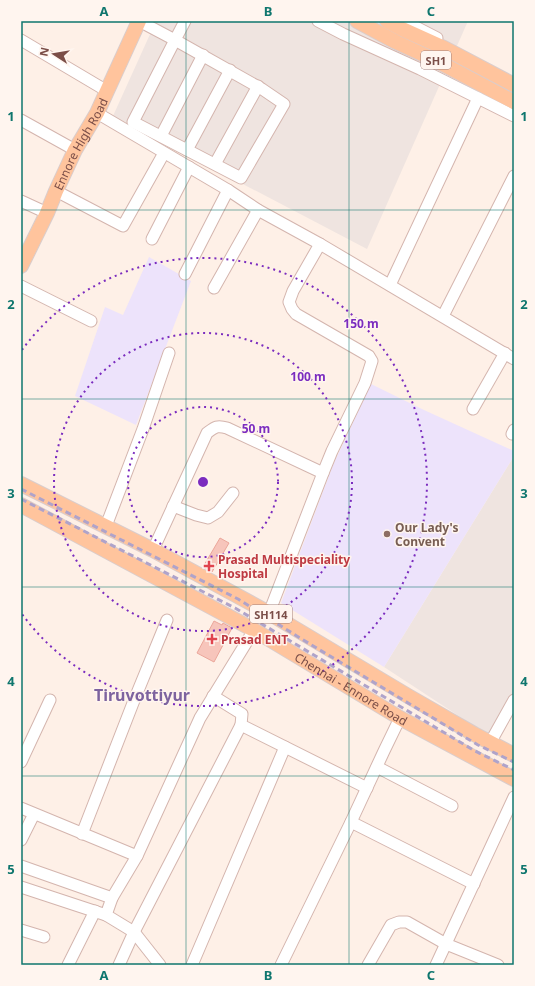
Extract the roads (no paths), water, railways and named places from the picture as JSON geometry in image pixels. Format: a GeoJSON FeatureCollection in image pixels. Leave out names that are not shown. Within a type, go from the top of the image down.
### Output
{"type":"FeatureCollection","features":[{"type":"Feature","properties":{"kind":"main road","name":"Ennore High Road"},"geometry":{"type":"LineString","coordinates":[[21,266],[47,213],[75,150],[97,113],[139,21]]}},
{"type":"Feature","properties":{"kind":"main road","name":"SH1"},"geometry":{"type":"LineString","coordinates":[[357,21],[514,102]]}},
{"type":"Feature","properties":{"kind":"main road","name":"SH1"},"geometry":{"type":"LineString","coordinates":[[387,21],[444,48],[514,85]]}},
{"type":"Feature","properties":{"kind":"main road","name":"Chennai - Ennore Road"},"geometry":{"type":"LineString","coordinates":[[21,484],[153,550],[268,613],[408,696],[514,755]]}},
{"type":"Feature","properties":{"kind":"main road","name":"Chennai - Ennore Road"},"geometry":{"type":"LineString","coordinates":[[21,505],[254,630],[400,718],[514,779]]}},
{"type":"Feature","properties":{"kind":"main road"},"geometry":{"type":"LineString","coordinates":[[489,765],[494,745]]}},
{"type":"Feature","properties":{"kind":"street"},"geometry":{"type":"LineString","coordinates":[[139,21],[175,40],[203,55],[258,86],[284,104],[241,178],[133,122],[175,40],[185,21]]}},
{"type":"Feature","properties":{"kind":"street"},"geometry":{"type":"LineString","coordinates":[[318,21],[420,69],[514,116]]}},
{"type":"Feature","properties":{"kind":"street"},"geometry":{"type":"LineString","coordinates":[[404,21],[514,78]]}},
{"type":"Feature","properties":{"kind":"street"},"geometry":{"type":"LineString","coordinates":[[21,40],[107,91]]}},
{"type":"Feature","properties":{"kind":"street"},"geometry":{"type":"LineString","coordinates":[[161,136],[203,55]]}},
{"type":"Feature","properties":{"kind":"street"},"geometry":{"type":"LineString","coordinates":[[187,150],[230,70]]}},
{"type":"Feature","properties":{"kind":"street"},"geometry":{"type":"LineString","coordinates":[[215,164],[258,86]]}},
{"type":"Feature","properties":{"kind":"street"},"geometry":{"type":"LineString","coordinates":[[390,285],[478,98]]}},
{"type":"Feature","properties":{"kind":"street"},"geometry":{"type":"LineString","coordinates":[[97,113],[228,190],[258,210],[320,244],[511,356],[473,409]]}},
{"type":"Feature","properties":{"kind":"street"},"geometry":{"type":"LineString","coordinates":[[21,120],[75,150]]}},
{"type":"Feature","properties":{"kind":"street"},"geometry":{"type":"LineString","coordinates":[[56,191],[123,226],[164,153]]}},
{"type":"Feature","properties":{"kind":"street"},"geometry":{"type":"LineString","coordinates":[[152,239],[189,167]]}},
{"type":"Feature","properties":{"kind":"street"},"geometry":{"type":"LineString","coordinates":[[443,316],[514,176]]}},
{"type":"Feature","properties":{"kind":"street"},"geometry":{"type":"LineString","coordinates":[[185,274],[228,190]]}},
{"type":"Feature","properties":{"kind":"street"},"geometry":{"type":"LineString","coordinates":[[21,201],[47,213]]}},
{"type":"Feature","properties":{"kind":"street"},"geometry":{"type":"LineString","coordinates":[[214,288],[258,210]]}},
{"type":"Feature","properties":{"kind":"street"},"geometry":{"type":"LineString","coordinates":[[268,613],[332,451],[365,383],[372,362],[369,356],[296,314],[292,309],[289,302],[293,291],[320,244]]}},
{"type":"Feature","properties":{"kind":"street"},"geometry":{"type":"LineString","coordinates":[[21,286],[91,321]]}},
{"type":"Feature","properties":{"kind":"street"},"geometry":{"type":"LineString","coordinates":[[106,526],[143,429],[169,353]]}},
{"type":"Feature","properties":{"kind":"street"},"geometry":{"type":"LineString","coordinates":[[153,550],[207,433],[213,428],[219,426],[227,428],[323,473]]}},
{"type":"Feature","properties":{"kind":"street"},"geometry":{"type":"LineString","coordinates":[[174,506],[208,518],[218,512],[233,493]]}},
{"type":"Feature","properties":{"kind":"street"},"geometry":{"type":"LineString","coordinates":[[82,834],[132,703],[167,620]]}},
{"type":"Feature","properties":{"kind":"street"},"geometry":{"type":"LineString","coordinates":[[106,915],[112,898],[137,856],[200,718],[254,630]]}},
{"type":"Feature","properties":{"kind":"street"},"geometry":{"type":"LineString","coordinates":[[119,965],[134,932],[241,725],[242,714],[213,696]]}},
{"type":"Feature","properties":{"kind":"street"},"geometry":{"type":"LineString","coordinates":[[21,762],[50,700]]}},
{"type":"Feature","properties":{"kind":"street"},"geometry":{"type":"LineString","coordinates":[[494,745],[514,700]]}},
{"type":"Feature","properties":{"kind":"street"},"geometry":{"type":"LineString","coordinates":[[281,965],[400,718]]}},
{"type":"Feature","properties":{"kind":"street"},"geometry":{"type":"LineString","coordinates":[[241,725],[367,788]]}},
{"type":"Feature","properties":{"kind":"street"},"geometry":{"type":"LineString","coordinates":[[192,965],[285,747]]}},
{"type":"Feature","properties":{"kind":"street"},"geometry":{"type":"LineString","coordinates":[[377,767],[452,806]]}},
{"type":"Feature","properties":{"kind":"street"},"geometry":{"type":"LineString","coordinates":[[436,965],[514,797]]}},
{"type":"Feature","properties":{"kind":"street"},"geometry":{"type":"LineString","coordinates":[[21,808],[137,856]]}},
{"type":"Feature","properties":{"kind":"street"},"geometry":{"type":"LineString","coordinates":[[21,840],[34,814]]}},
{"type":"Feature","properties":{"kind":"street"},"geometry":{"type":"LineString","coordinates":[[351,822],[474,884]]}},
{"type":"Feature","properties":{"kind":"street"},"geometry":{"type":"LineString","coordinates":[[21,866],[112,898]]}},
{"type":"Feature","properties":{"kind":"street"},"geometry":{"type":"LineString","coordinates":[[21,887],[106,915],[134,932],[160,965]]}},
{"type":"Feature","properties":{"kind":"street"},"geometry":{"type":"LineString","coordinates":[[68,965],[95,911]]}},
{"type":"Feature","properties":{"kind":"street"},"geometry":{"type":"LineString","coordinates":[[368,965],[391,925],[399,922],[407,922],[446,944],[498,965]]}},
{"type":"Feature","properties":{"kind":"street"},"geometry":{"type":"LineString","coordinates":[[21,930],[44,937]]}},
{"type":"Feature","properties":{"kind":"railway"},"geometry":{"type":"LineString","coordinates":[[21,489],[238,599],[478,745],[514,762]]}},
{"type":"Feature","properties":{"kind":"railway"},"geometry":{"type":"LineString","coordinates":[[21,499],[235,608],[475,751],[514,770]]}},
{"type":"Feature","properties":{"kind":"place","name":"Our Lady's Convent"},"geometry":{"type":"Point","coordinates":[387,534]}},
{"type":"Feature","properties":{"kind":"place","name":"Prasad Multispeciality Hospital"},"geometry":{"type":"Point","coordinates":[209,566]}},
{"type":"Feature","properties":{"kind":"place","name":"Prasad ENT"},"geometry":{"type":"Point","coordinates":[212,639]}},
{"type":"Feature","properties":{"kind":"district","name":"Tiruvottiyur"},"geometry":{"type":"Point","coordinates":[142,695]}}]}
